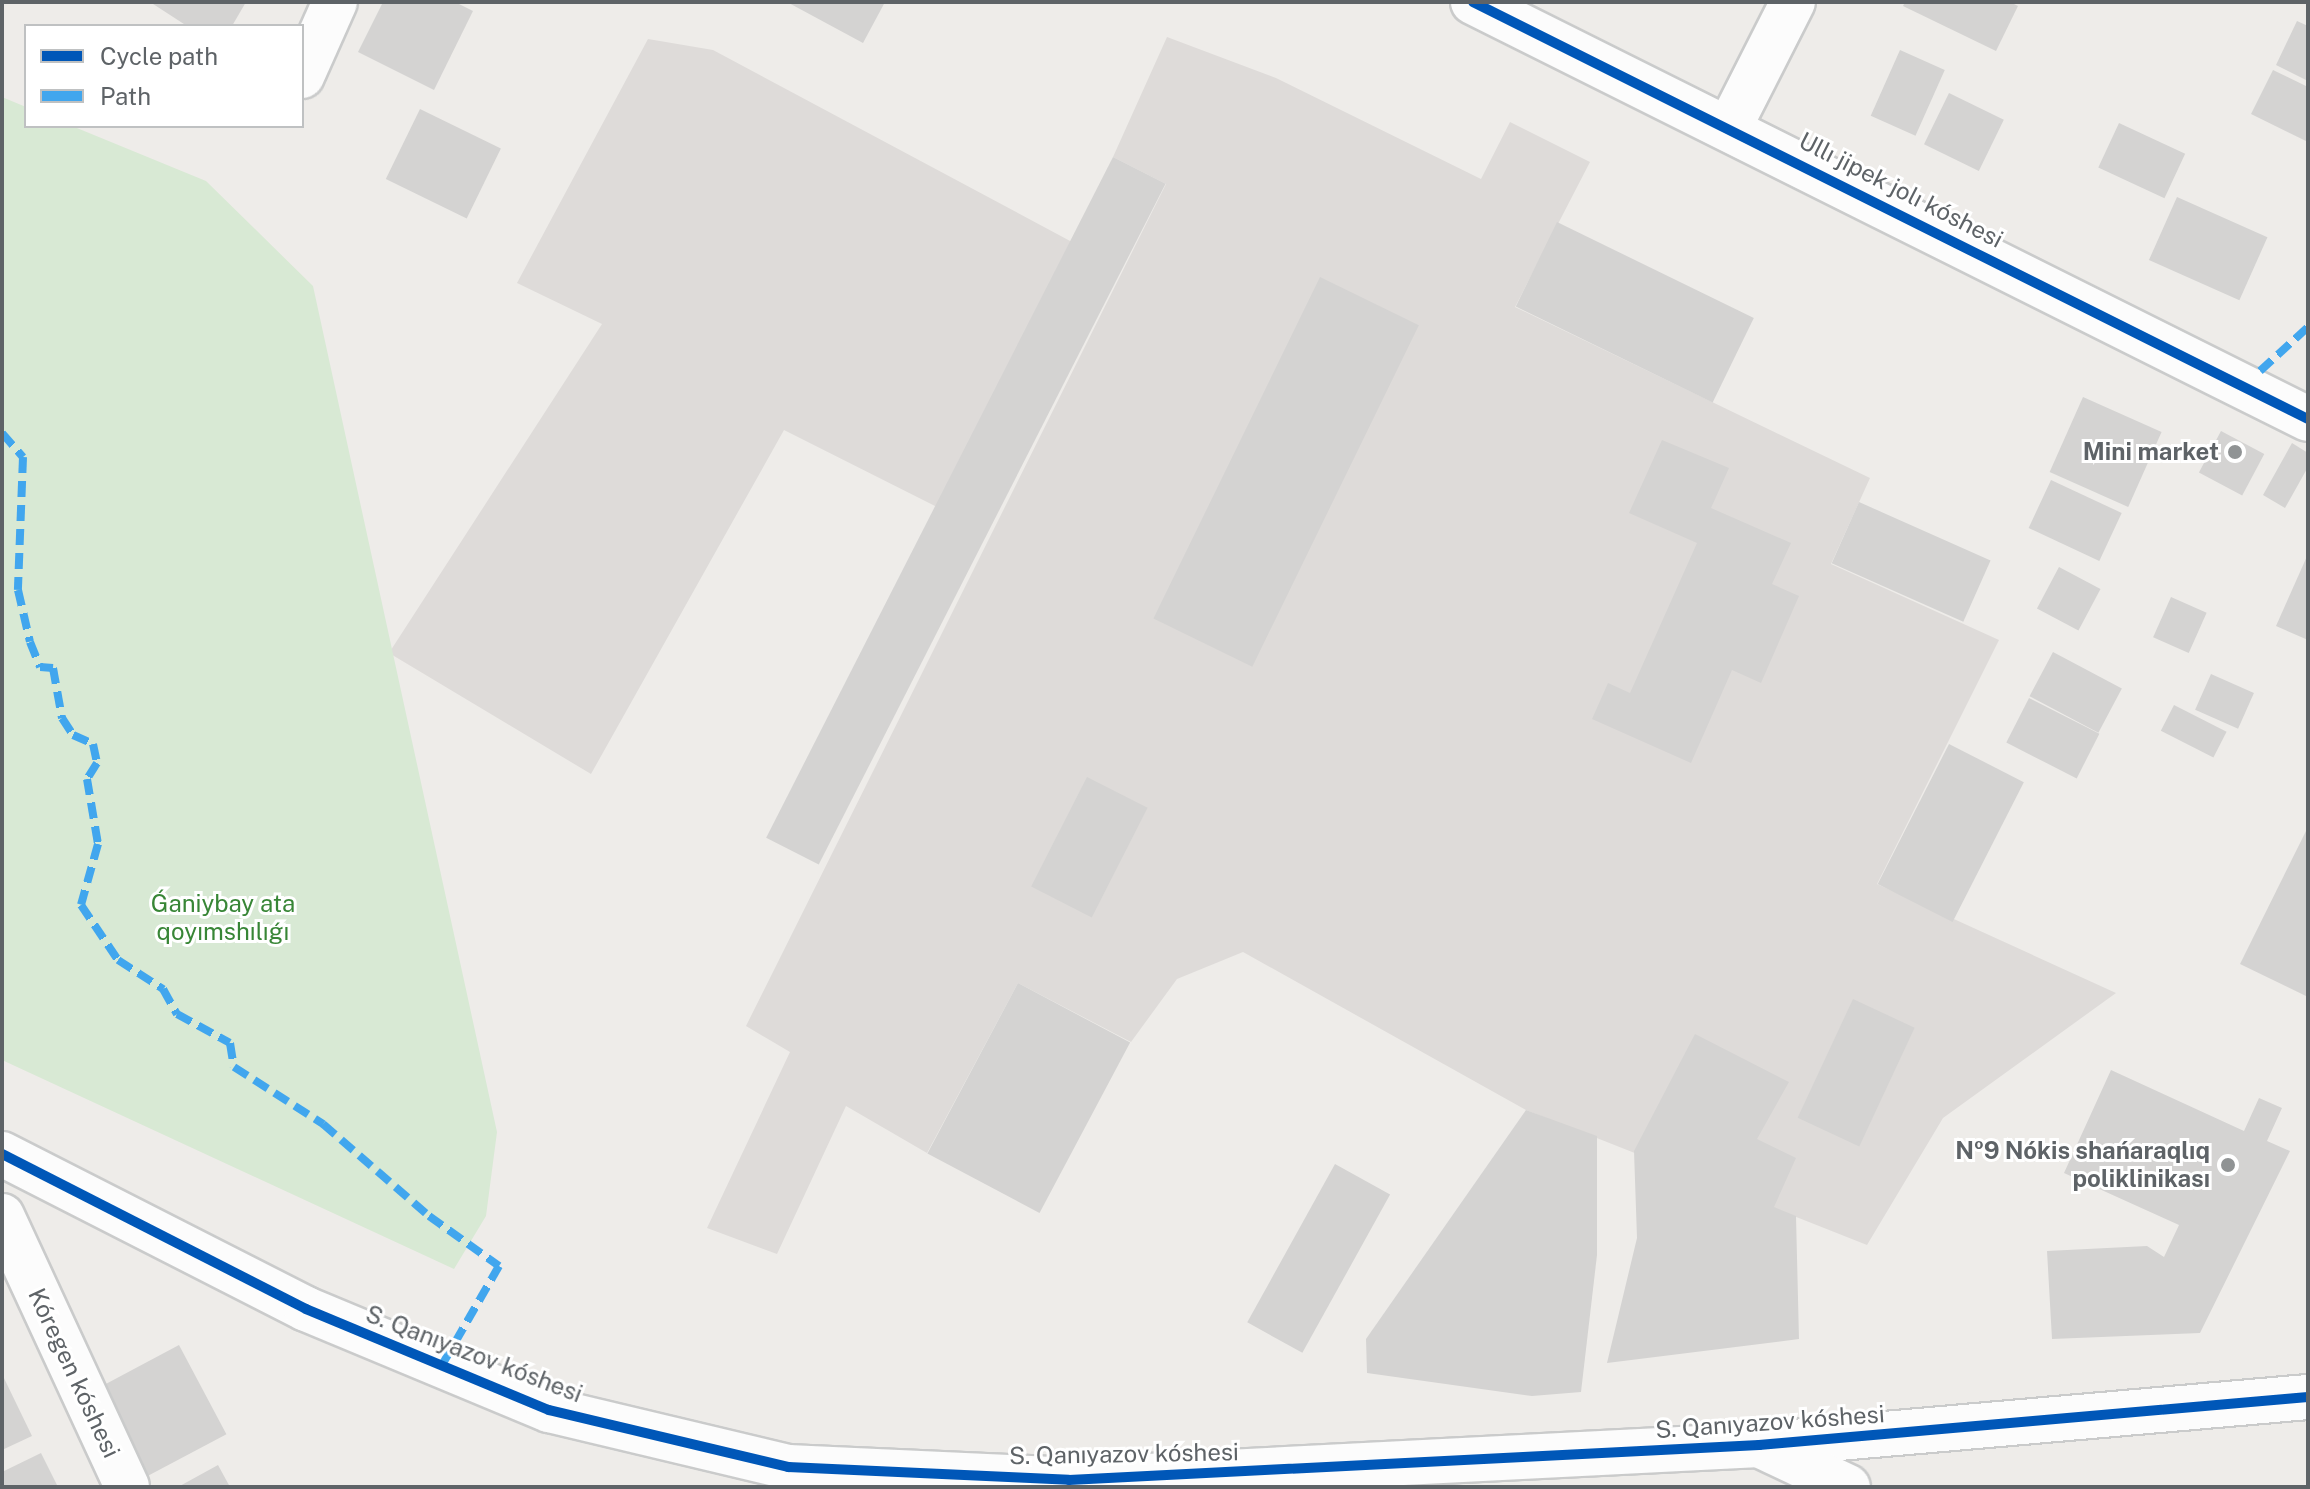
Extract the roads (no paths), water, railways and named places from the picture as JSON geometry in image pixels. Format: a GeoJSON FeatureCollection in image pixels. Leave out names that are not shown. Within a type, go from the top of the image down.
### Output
{"type":"FeatureCollection","features":[{"type":"Feature","properties":{"kind":"street"},"geometry":{"type":"LineString","coordinates":[[304,72],[335,2]]}},
{"type":"Feature","properties":{"kind":"street","name":"Ullı jipek jolı kóshesi"},"geometry":{"type":"LineString","coordinates":[[1473,2],[1730,126],[2308,419]]}},
{"type":"Feature","properties":{"kind":"street"},"geometry":{"type":"LineString","coordinates":[[1730,126],[1793,2]]}},
{"type":"Feature","properties":{"kind":"street","name":"S. Qanıyazov kóshesi"},"geometry":{"type":"LineString","coordinates":[[2,1154],[306,1309],[549,1410],[788,1467],[1068,1484],[1759,1445],[2308,1397]]}},
{"type":"Feature","properties":{"kind":"street","name":"Kóregen kóshesi"},"geometry":{"type":"LineString","coordinates":[[2,1216],[127,1487]]}},
{"type":"Feature","properties":{"kind":"street"},"geometry":{"type":"LineString","coordinates":[[1759,1445],[1848,1487]]}},
{"type":"Feature","properties":{"kind":"place","name":"Mini market"},"geometry":{"type":"Point","coordinates":[2235,452]}},
{"type":"Feature","properties":{"kind":"place","name":"№9 Nókis shańaraqlıq poliklinikası"},"geometry":{"type":"Point","coordinates":[2228,1165]}},
{"type":"Feature","properties":{"kind":"park label","name":"Ǵaniybay ata qoyımshılıǵı"},"geometry":{"type":"Point","coordinates":[223,918]}}]}
